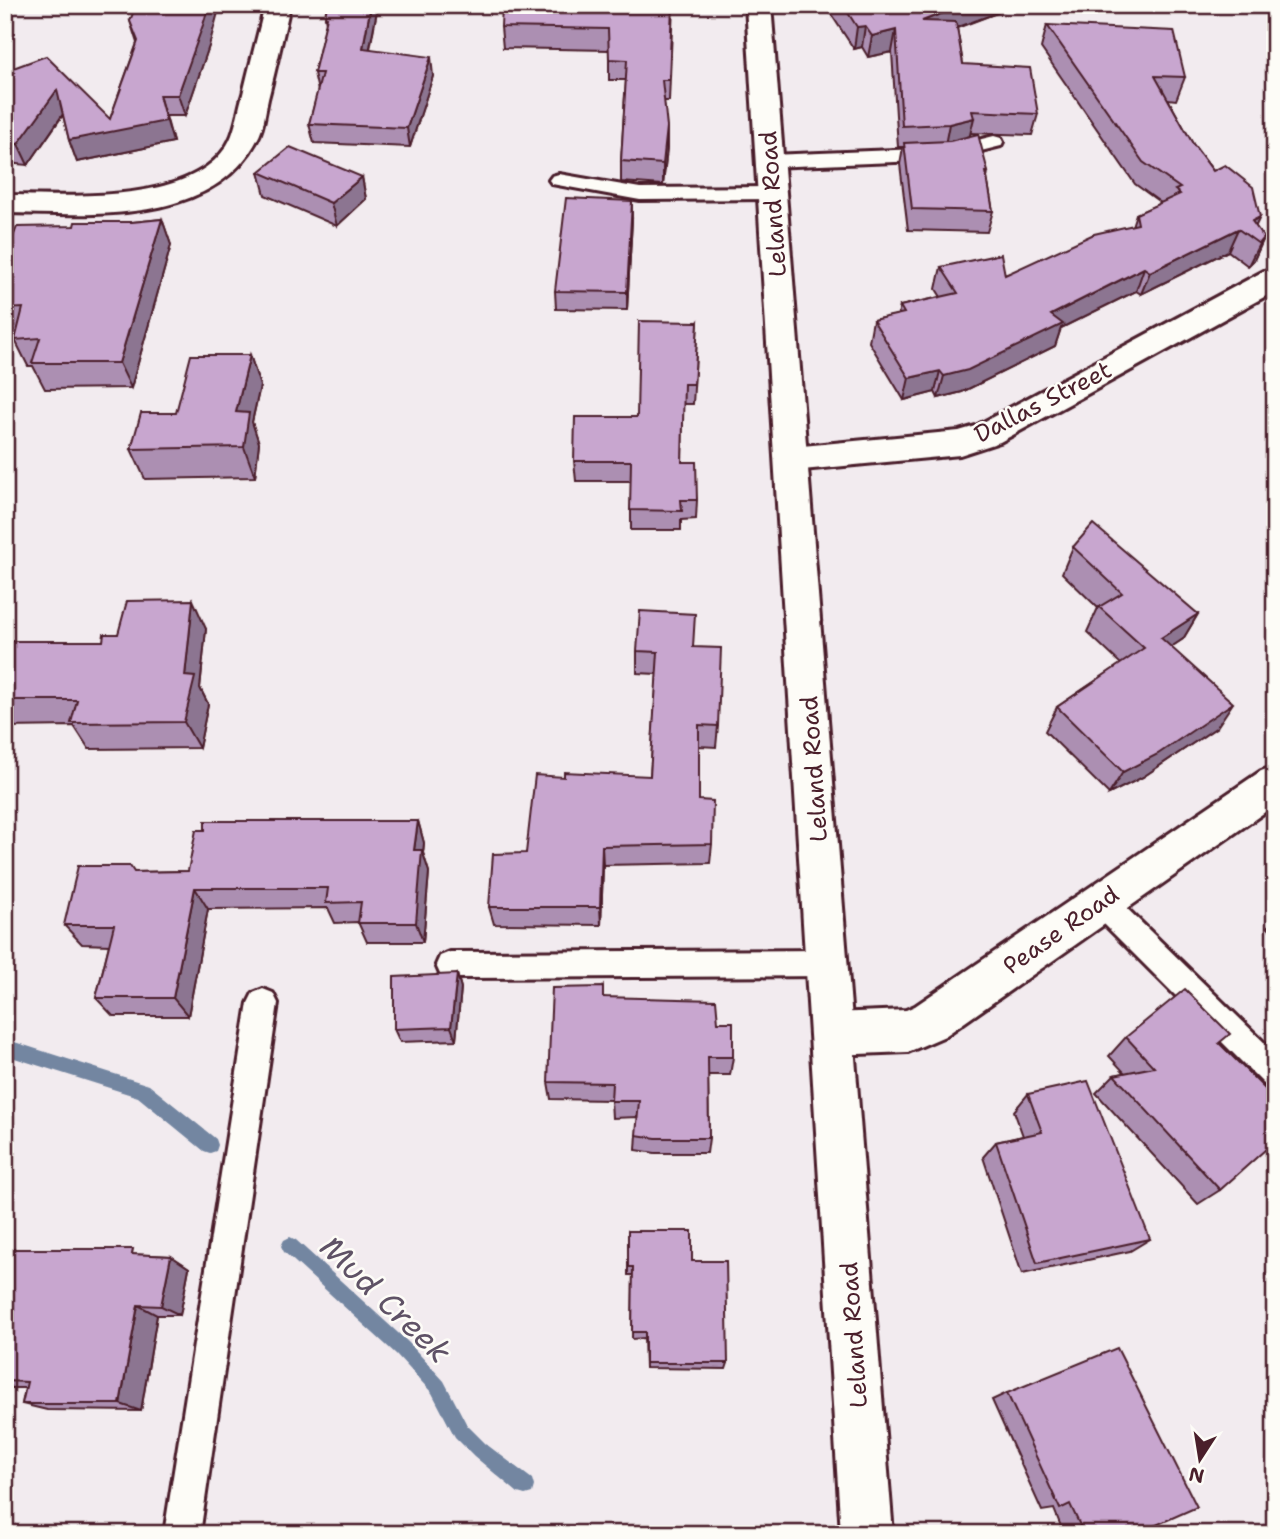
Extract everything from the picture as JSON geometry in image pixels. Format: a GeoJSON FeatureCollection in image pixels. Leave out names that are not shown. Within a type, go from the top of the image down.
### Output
{"type":"FeatureCollection","features":[{"type":"Feature","properties":{"kind":"main road"},"geometry":{"type":"LineString","coordinates":[[5,204],[134,202],[183,191],[222,169],[237,154],[245,138],[278,5]]}},
{"type":"Feature","properties":{"kind":"main road","name":"Leland Road"},"geometry":{"type":"LineString","coordinates":[[758,5],[867,1534]]}},
{"type":"Feature","properties":{"kind":"main road","name":"Dallas Street"},"geometry":{"type":"LineString","coordinates":[[792,459],[960,443],[988,434],[1275,278]]}},
{"type":"Feature","properties":{"kind":"main road","name":"Pease Road"},"geometry":{"type":"LineString","coordinates":[[833,1034],[908,1031],[930,1021],[1275,783]]}},
{"type":"Feature","properties":{"kind":"lane"},"geometry":{"type":"LineString","coordinates":[[770,161],[945,154],[995,142]]}},
{"type":"Feature","properties":{"kind":"lane"},"geometry":{"type":"LineString","coordinates":[[559,180],[639,194],[772,193]]}},
{"type":"Feature","properties":{"kind":"lane"},"geometry":{"type":"LineString","coordinates":[[1101,901],[1275,1074]]}},
{"type":"Feature","properties":{"kind":"lane"},"geometry":{"type":"LineString","coordinates":[[450,965],[827,963]]}},
{"type":"Feature","properties":{"kind":"lane"},"geometry":{"type":"LineString","coordinates":[[182,1534],[263,1003]]}},
{"type":"Feature","properties":{"kind":"building"},"geometry":{"type":"Polygon","coordinates":[[[136,5],[209,5],[178,95],[159,95],[166,121],[69,140],[57,90],[18,144],[5,143],[5,71],[46,56],[110,119],[138,41],[130,21],[136,5]]]}},
{"type":"Feature","properties":{"kind":"building"},"geometry":{"type":"Polygon","coordinates":[[[327,5],[371,5],[363,48],[431,57],[407,128],[309,124],[322,73],[314,73],[327,17],[327,5]]]}},
{"type":"Feature","properties":{"kind":"building"},"geometry":{"type":"Polygon","coordinates":[[[502,5],[672,5],[669,80],[662,80],[667,127],[663,164],[621,161],[627,60],[609,59],[608,29],[501,27],[502,5]]]}},
{"type":"Feature","properties":{"kind":"building"},"geometry":{"type":"Polygon","coordinates":[[[843,5],[964,5],[922,21],[956,22],[963,64],[1030,68],[1038,114],[972,111],[974,118],[949,124],[902,126],[896,30],[872,36],[865,26],[857,27],[843,5]]]}},
{"type":"Feature","properties":{"kind":"building"},"geometry":{"type":"Polygon","coordinates":[[[1274,5],[1275,19],[1271,21],[1274,5]]]}},
{"type":"Feature","properties":{"kind":"building"},"geometry":{"type":"Polygon","coordinates":[[[1047,25],[1174,31],[1185,77],[1155,76],[1193,144],[1213,171],[1225,165],[1253,187],[1260,217],[1252,221],[1264,238],[1259,244],[1238,229],[1150,272],[1144,268],[1051,315],[1063,324],[968,370],[944,376],[940,371],[909,378],[873,320],[904,313],[900,306],[958,293],[941,267],[1001,254],[1005,275],[1094,234],[1138,224],[1136,214],[1180,194],[1175,190],[1180,188],[1143,162],[1047,25]]]}},
{"type":"Feature","properties":{"kind":"building"},"geometry":{"type":"Polygon","coordinates":[[[978,134],[988,172],[993,211],[912,209],[904,143],[950,141],[978,134]]]}},
{"type":"Feature","properties":{"kind":"building"},"geometry":{"type":"Polygon","coordinates":[[[290,147],[362,177],[331,203],[259,172],[290,147]]]}},
{"type":"Feature","properties":{"kind":"building"},"geometry":{"type":"Polygon","coordinates":[[[566,198],[632,201],[627,292],[555,291],[566,198]]]}},
{"type":"Feature","properties":{"kind":"building"},"geometry":{"type":"Polygon","coordinates":[[[162,219],[119,363],[32,363],[40,338],[15,340],[23,308],[5,309],[5,257],[17,227],[74,226],[75,222],[162,219]]]}},
{"type":"Feature","properties":{"kind":"building"},"geometry":{"type":"Polygon","coordinates":[[[639,321],[698,322],[694,384],[684,384],[682,462],[696,462],[697,500],[681,500],[682,511],[630,510],[631,461],[574,461],[575,417],[637,417],[639,321]]]}},
{"type":"Feature","properties":{"kind":"building"},"geometry":{"type":"Polygon","coordinates":[[[191,355],[250,355],[236,412],[249,413],[244,447],[131,449],[141,413],[176,413],[191,355]]]}},
{"type":"Feature","properties":{"kind":"building"},"geometry":{"type":"Polygon","coordinates":[[[1093,524],[1198,614],[1161,638],[1233,703],[1158,754],[1123,772],[1057,707],[1144,648],[1099,607],[1122,593],[1073,547],[1093,524]]]}},
{"type":"Feature","properties":{"kind":"building"},"geometry":{"type":"Polygon","coordinates":[[[193,600],[185,676],[195,677],[184,722],[71,723],[77,700],[5,700],[5,641],[103,641],[104,634],[118,634],[127,601],[193,600]]]}},
{"type":"Feature","properties":{"kind":"building"},"geometry":{"type":"Polygon","coordinates":[[[640,611],[695,614],[693,647],[721,648],[718,726],[699,725],[699,800],[713,801],[712,844],[602,846],[600,907],[489,907],[493,854],[526,853],[535,775],[564,777],[564,772],[650,776],[658,652],[637,651],[640,611]]]}},
{"type":"Feature","properties":{"kind":"building"},"geometry":{"type":"Polygon","coordinates":[[[205,821],[418,821],[414,850],[422,850],[416,923],[358,923],[361,902],[326,903],[328,888],[195,888],[173,998],[96,998],[114,925],[64,925],[78,866],[130,866],[134,872],[188,871],[196,830],[205,830],[205,821]]]}},
{"type":"Feature","properties":{"kind":"building"},"geometry":{"type":"Polygon","coordinates":[[[457,974],[451,1027],[394,1029],[394,977],[457,974]]]}},
{"type":"Feature","properties":{"kind":"building"},"geometry":{"type":"Polygon","coordinates":[[[603,987],[603,997],[716,1000],[718,1022],[733,1022],[733,1057],[708,1057],[709,1138],[656,1138],[636,1135],[639,1101],[611,1101],[612,1083],[548,1082],[552,988],[603,987]]]}},
{"type":"Feature","properties":{"kind":"building"},"geometry":{"type":"Polygon","coordinates":[[[1185,989],[1230,1034],[1219,1043],[1275,1099],[1275,1141],[1220,1190],[1114,1075],[1154,1067],[1126,1037],[1185,989]]]}},
{"type":"Feature","properties":{"kind":"building"},"geometry":{"type":"Polygon","coordinates":[[[1088,1081],[1150,1239],[1037,1263],[996,1142],[1042,1132],[1028,1094],[1088,1081]]]}},
{"type":"Feature","properties":{"kind":"building"},"geometry":{"type":"Polygon","coordinates":[[[628,1231],[692,1231],[692,1261],[726,1261],[728,1363],[645,1363],[645,1332],[632,1332],[633,1267],[628,1267],[628,1231]]]}},
{"type":"Feature","properties":{"kind":"building"},"geometry":{"type":"Polygon","coordinates":[[[5,1249],[133,1249],[132,1254],[171,1256],[161,1306],[138,1305],[120,1404],[22,1404],[27,1382],[5,1381],[5,1249]]]}},
{"type":"Feature","properties":{"kind":"building"},"geometry":{"type":"Polygon","coordinates":[[[1117,1348],[1197,1507],[1136,1534],[1084,1534],[1070,1504],[1060,1509],[1007,1393],[1117,1348]]]}},
{"type":"Feature","properties":{"kind":"waterway","name":"Mud Creek"},"geometry":{"type":"LineString","coordinates":[[5,1047],[143,1091],[210,1145]]}},
{"type":"Feature","properties":{"kind":"waterway","name":"Mud Creek"},"geometry":{"type":"LineString","coordinates":[[290,1246],[402,1348],[438,1387],[461,1431],[525,1486]]}}]}
